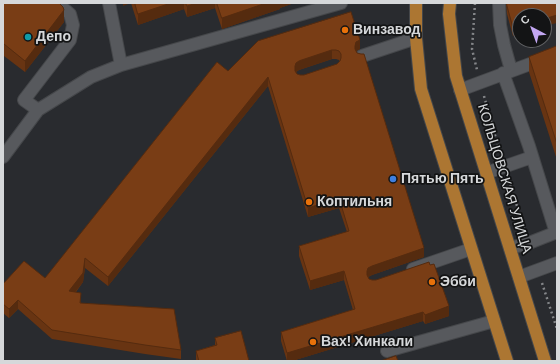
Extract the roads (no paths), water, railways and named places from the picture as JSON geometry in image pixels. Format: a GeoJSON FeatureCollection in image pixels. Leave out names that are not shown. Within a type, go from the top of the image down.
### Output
{"type":"FeatureCollection","features":[{"type":"Feature","properties":{"kind":"main road"},"geometry":{"type":"LineString","coordinates":[[416,3],[416,38],[421,89],[507,361]]}},
{"type":"Feature","properties":{"kind":"main road","name":"КОЛЬЦОВСКАЯ УЛИЦА"},"geometry":{"type":"LineString","coordinates":[[450,3],[456,76],[545,361]]}},
{"type":"Feature","properties":{"kind":"lane"},"geometry":{"type":"LineString","coordinates":[[38,110],[24,100],[70,40],[73,25],[70,14],[57,3]]}},
{"type":"Feature","properties":{"kind":"lane"},"geometry":{"type":"LineString","coordinates":[[108,3],[121,65]]}},
{"type":"Feature","properties":{"kind":"lane"},"geometry":{"type":"LineString","coordinates":[[3,157],[38,110],[91,77],[121,65],[340,3]]}},
{"type":"Feature","properties":{"kind":"lane"},"geometry":{"type":"LineString","coordinates":[[499,3],[500,25],[507,72],[556,232],[529,243],[510,248]]}},
{"type":"Feature","properties":{"kind":"lane"},"geometry":{"type":"LineString","coordinates":[[362,56],[416,38]]}},
{"type":"Feature","properties":{"kind":"lane"},"geometry":{"type":"LineString","coordinates":[[460,90],[557,54]]}},
{"type":"Feature","properties":{"kind":"lane"},"geometry":{"type":"LineString","coordinates":[[486,174],[532,157]]}},
{"type":"Feature","properties":{"kind":"lane"},"geometry":{"type":"LineString","coordinates":[[401,273],[471,249]]}},
{"type":"Feature","properties":{"kind":"lane"},"geometry":{"type":"LineString","coordinates":[[519,277],[557,263]]}},
{"type":"Feature","properties":{"kind":"lane"},"geometry":{"type":"LineString","coordinates":[[388,351],[494,321]]}},
{"type":"Feature","properties":{"kind":"place","name":"Винзавод"},"geometry":{"type":"Point","coordinates":[345,30]}},
{"type":"Feature","properties":{"kind":"place","name":"Депо"},"geometry":{"type":"Point","coordinates":[28,37]}},
{"type":"Feature","properties":{"kind":"place","name":"Пятью Пять"},"geometry":{"type":"Point","coordinates":[393,179]}},
{"type":"Feature","properties":{"kind":"place","name":"Коптильня"},"geometry":{"type":"Point","coordinates":[309,202]}},
{"type":"Feature","properties":{"kind":"place","name":"Эбби"},"geometry":{"type":"Point","coordinates":[432,282]}},
{"type":"Feature","properties":{"kind":"place","name":"Вах! Хинкали"},"geometry":{"type":"Point","coordinates":[313,342]}}]}
